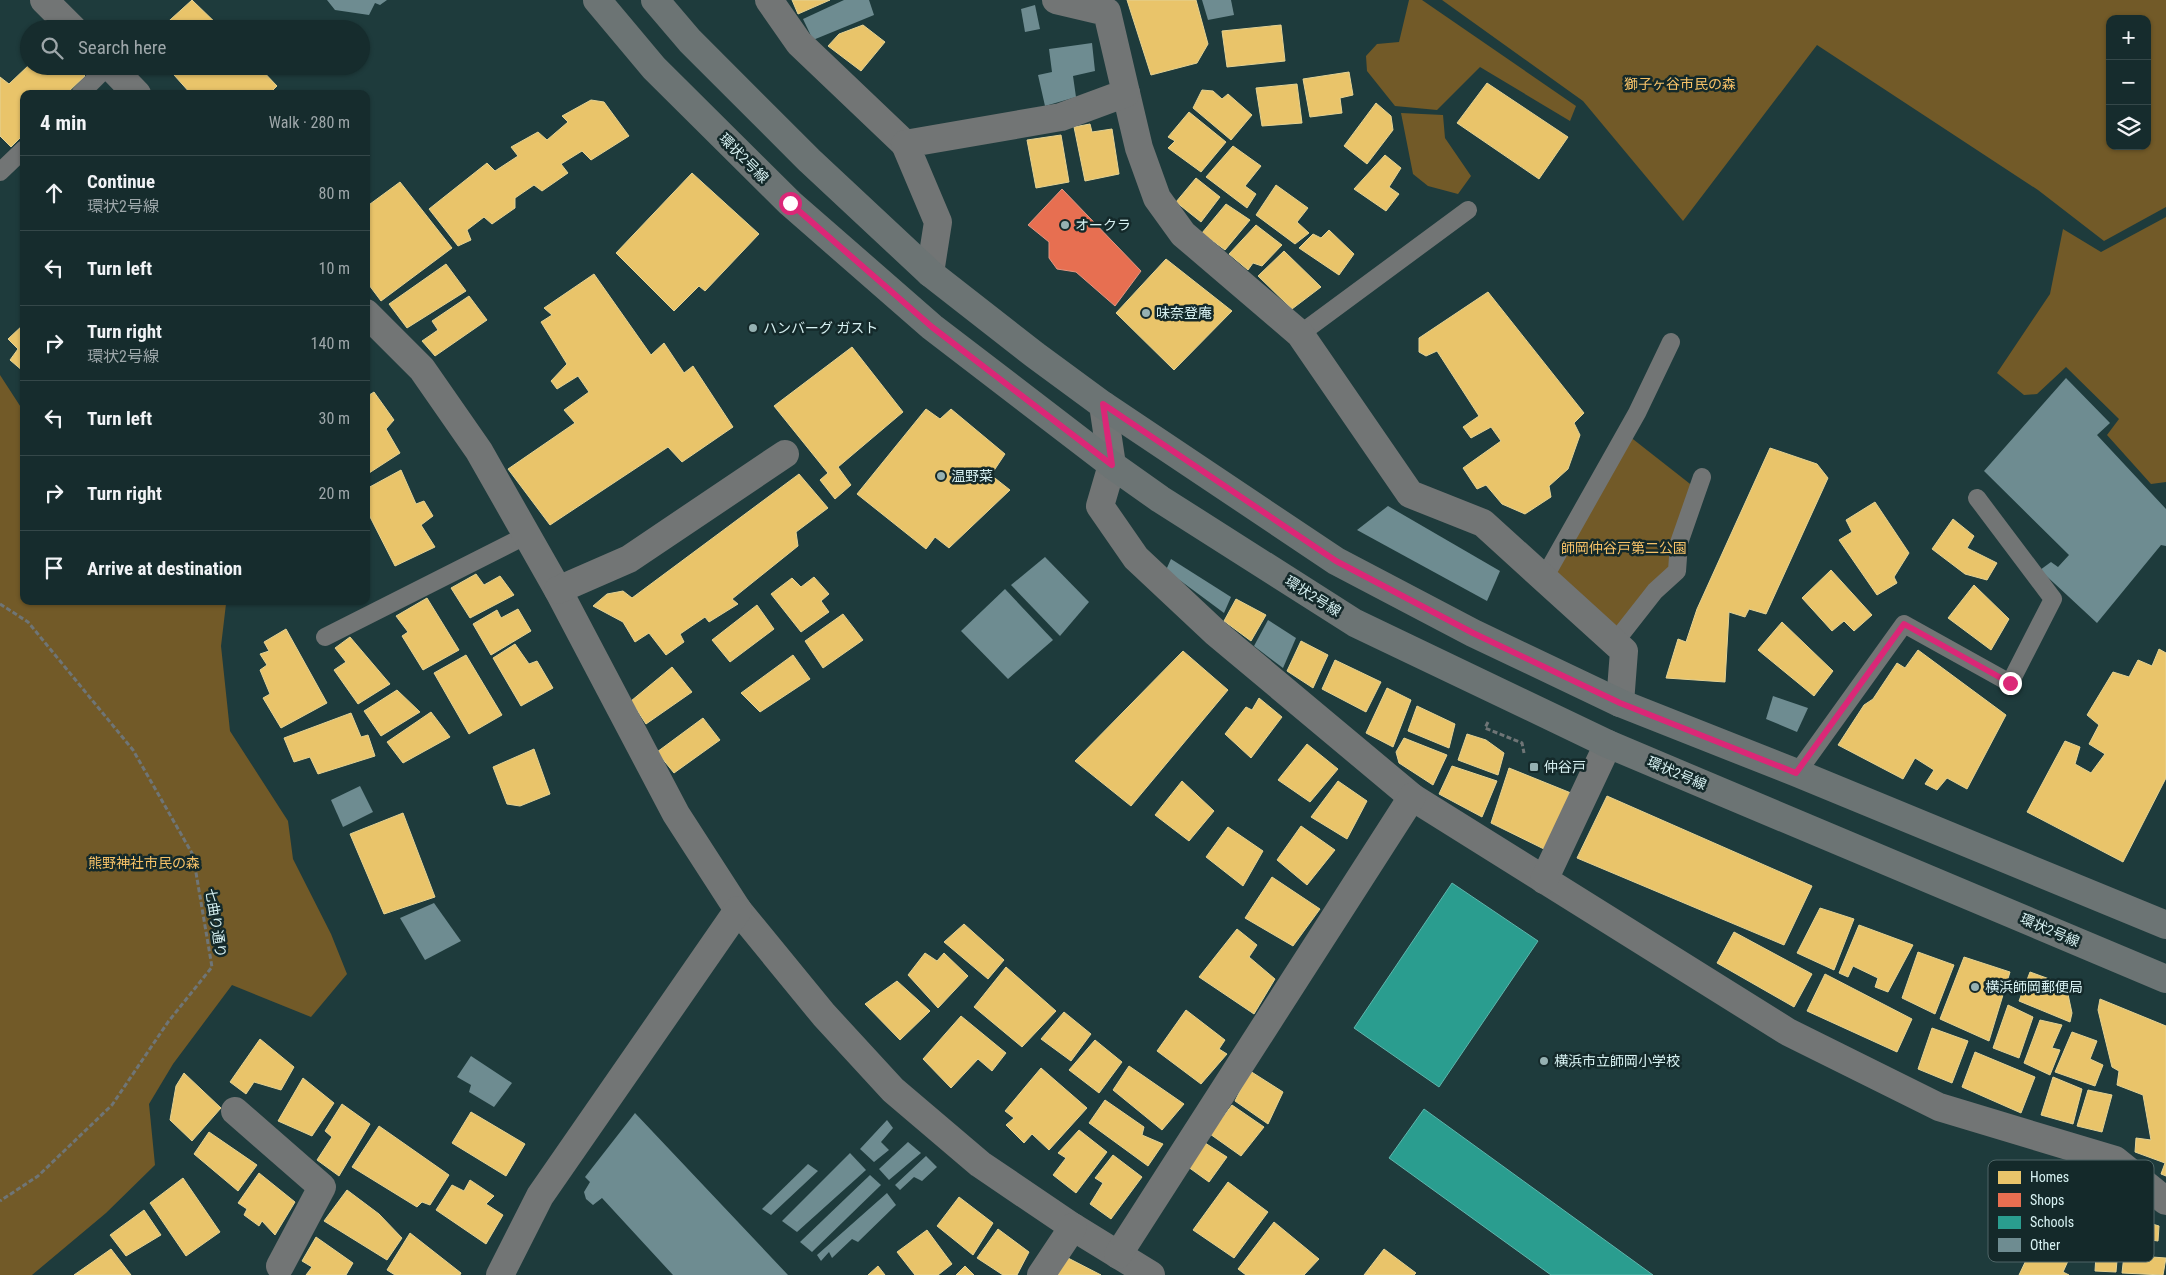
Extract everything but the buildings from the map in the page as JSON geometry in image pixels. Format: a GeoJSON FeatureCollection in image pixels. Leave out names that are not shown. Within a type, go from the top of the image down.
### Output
{"type":"FeatureCollection","features":[{"type":"Feature","properties":{"kind":"main road","name":"環状2号線"},"geometry":{"type":"LineString","coordinates":[[597,0],[654,68],[790,203],[932,327],[1112,465],[1160,499],[1355,623],[1608,744],[2166,979]]}},
{"type":"Feature","properties":{"kind":"main road"},"geometry":{"type":"LineString","coordinates":[[655,0],[690,41],[808,160],[930,274],[1035,356],[1336,561],[1473,633],[1620,703],[2166,925]]}},
{"type":"Feature","properties":{"kind":"street"},"geometry":{"type":"LineString","coordinates":[[44,0],[64,20]]}},
{"type":"Feature","properties":{"kind":"street"},"geometry":{"type":"LineString","coordinates":[[769,0],[799,43],[905,144],[938,222],[930,274]]}},
{"type":"Feature","properties":{"kind":"street"},"geometry":{"type":"LineString","coordinates":[[1056,0],[1107,12],[1138,148],[1157,198],[1183,234],[1300,334],[1410,494],[1483,523],[1624,651],[1620,703]]}},
{"type":"Feature","properties":{"kind":"street"},"geometry":{"type":"LineString","coordinates":[[118,75],[134,90]]}},
{"type":"Feature","properties":{"kind":"street"},"geometry":{"type":"LineString","coordinates":[[905,144],[1061,117],[1126,93]]}},
{"type":"Feature","properties":{"kind":"street"},"geometry":{"type":"LineString","coordinates":[[370,317],[422,368],[479,451],[558,590],[676,814],[738,910],[824,1015],[894,1090],[980,1164],[1073,1227],[1151,1275]]}},
{"type":"Feature","properties":{"kind":"street"},"geometry":{"type":"LineString","coordinates":[[1103,404],[1112,465],[1100,506],[1136,558],[1216,633],[1412,797],[1788,1032],[1939,1107],[2116,1160]]}},
{"type":"Feature","properties":{"kind":"street"},"geometry":{"type":"LineString","coordinates":[[558,590],[629,560],[786,454]]}},
{"type":"Feature","properties":{"kind":"street"},"geometry":{"type":"LineString","coordinates":[[1544,880],[1608,744]]}},
{"type":"Feature","properties":{"kind":"street"},"geometry":{"type":"LineString","coordinates":[[1118,1255],[1412,797]]}},
{"type":"Feature","properties":{"kind":"street"},"geometry":{"type":"LineString","coordinates":[[500,1275],[540,1196],[738,910]]}},
{"type":"Feature","properties":{"kind":"street"},"geometry":{"type":"LineString","coordinates":[[235,1112],[322,1188],[274,1272]]}},
{"type":"Feature","properties":{"kind":"street"},"geometry":{"type":"LineString","coordinates":[[2154,1191],[2166,1201]]}},
{"type":"Feature","properties":{"kind":"street"},"geometry":{"type":"LineString","coordinates":[[1041,1275],[1073,1227]]}},
{"type":"Feature","properties":{"kind":"lane"},"geometry":{"type":"LineString","coordinates":[[84,90],[100,75]]}},
{"type":"Feature","properties":{"kind":"lane"},"geometry":{"type":"LineString","coordinates":[[0,172],[20,153]]}},
{"type":"Feature","properties":{"kind":"lane"},"geometry":{"type":"LineString","coordinates":[[1300,334],[1468,210]]}},
{"type":"Feature","properties":{"kind":"lane"},"geometry":{"type":"LineString","coordinates":[[1544,578],[1637,413],[1671,342]]}},
{"type":"Feature","properties":{"kind":"lane"},"geometry":{"type":"LineString","coordinates":[[1615,642],[1655,591],[1677,570],[1679,543],[1702,478]]}},
{"type":"Feature","properties":{"kind":"lane"},"geometry":{"type":"LineString","coordinates":[[1796,773],[1904,624],[2010,683],[2053,599],[1977,498]]}},
{"type":"Feature","properties":{"kind":"lane"},"geometry":{"type":"LineString","coordinates":[[325,637],[527,535]]}},
{"type":"Feature","properties":{"kind":"path","name":"七曲り通り"},"geometry":{"type":"LineString","coordinates":[[0,604],[28,622],[133,750],[194,855],[212,966],[168,1022],[112,1105],[38,1176],[0,1201]]}},
{"type":"Feature","properties":{"kind":"path"},"geometry":{"type":"LineString","coordinates":[[1485,728],[1522,743],[1524,753]]}},
{"type":"Feature","properties":{"kind":"green space"},"geometry":{"type":"Polygon","coordinates":[[[1409,0],[1422,0],[1576,106],[1570,121],[1480,67],[1437,110],[1395,106],[1367,71],[1366,56],[1377,44],[1399,42],[1409,0]]]}},
{"type":"Feature","properties":{"kind":"green space","name":"獅子ヶ谷市民の森"},"geometry":{"type":"Polygon","coordinates":[[[1442,0],[2166,0],[2166,207],[2104,241],[2038,190],[1817,45],[1683,221],[1583,101],[1442,0]]]}},
{"type":"Feature","properties":{"kind":"green space"},"geometry":{"type":"Polygon","coordinates":[[[1401,113],[1443,115],[1445,138],[1471,176],[1458,194],[1428,186],[1413,174],[1401,113]]]}},
{"type":"Feature","properties":{"kind":"green space"},"geometry":{"type":"Polygon","coordinates":[[[2166,217],[2166,482],[2151,484],[2107,435],[2119,419],[2066,367],[2037,394],[2024,395],[1997,373],[2050,294],[2063,229],[2101,252],[2166,217]]]}},
{"type":"Feature","properties":{"kind":"green space","name":"熊野神社市民の森"},"geometry":{"type":"Polygon","coordinates":[[[0,375],[20,406],[20,605],[226,605],[221,646],[230,731],[288,821],[293,859],[331,934],[347,974],[311,1017],[232,985],[173,1064],[149,1104],[155,1165],[106,1213],[32,1275],[0,1275],[0,375]]]}},
{"type":"Feature","properties":{"kind":"green space","name":"師岡仲谷戸第二公園"},"geometry":{"type":"Polygon","coordinates":[[[1629,436],[1694,487],[1671,568],[1614,633],[1553,579],[1629,436]]]}},
{"type":"Feature","properties":{"kind":"place","name":"オークラ"},"geometry":{"type":"Point","coordinates":[1065,225]}},
{"type":"Feature","properties":{"kind":"place","name":"味奈登庵"},"geometry":{"type":"Point","coordinates":[1146,313]}},
{"type":"Feature","properties":{"kind":"place","name":"ハンバーグ ガスト"},"geometry":{"type":"Point","coordinates":[753,328]}},
{"type":"Feature","properties":{"kind":"place","name":"温野菜"},"geometry":{"type":"Point","coordinates":[941,476]}},
{"type":"Feature","properties":{"kind":"place","name":"仲谷戸"},"geometry":{"type":"Point","coordinates":[1534,767]}},
{"type":"Feature","properties":{"kind":"place","name":"横浜師岡郵便局"},"geometry":{"type":"Point","coordinates":[1975,987]}},
{"type":"Feature","properties":{"kind":"place","name":"横浜市立師岡小学校"},"geometry":{"type":"Point","coordinates":[1544,1061]}},
{"type":"Feature","properties":{"kind":"route"},"geometry":{"type":"LineString","coordinates":[[790,203],[932,327],[1112,465],[1103,404],[1336,561],[1473,633],[1620,703],[1796,773],[1904,624],[2010,683]]}}]}
